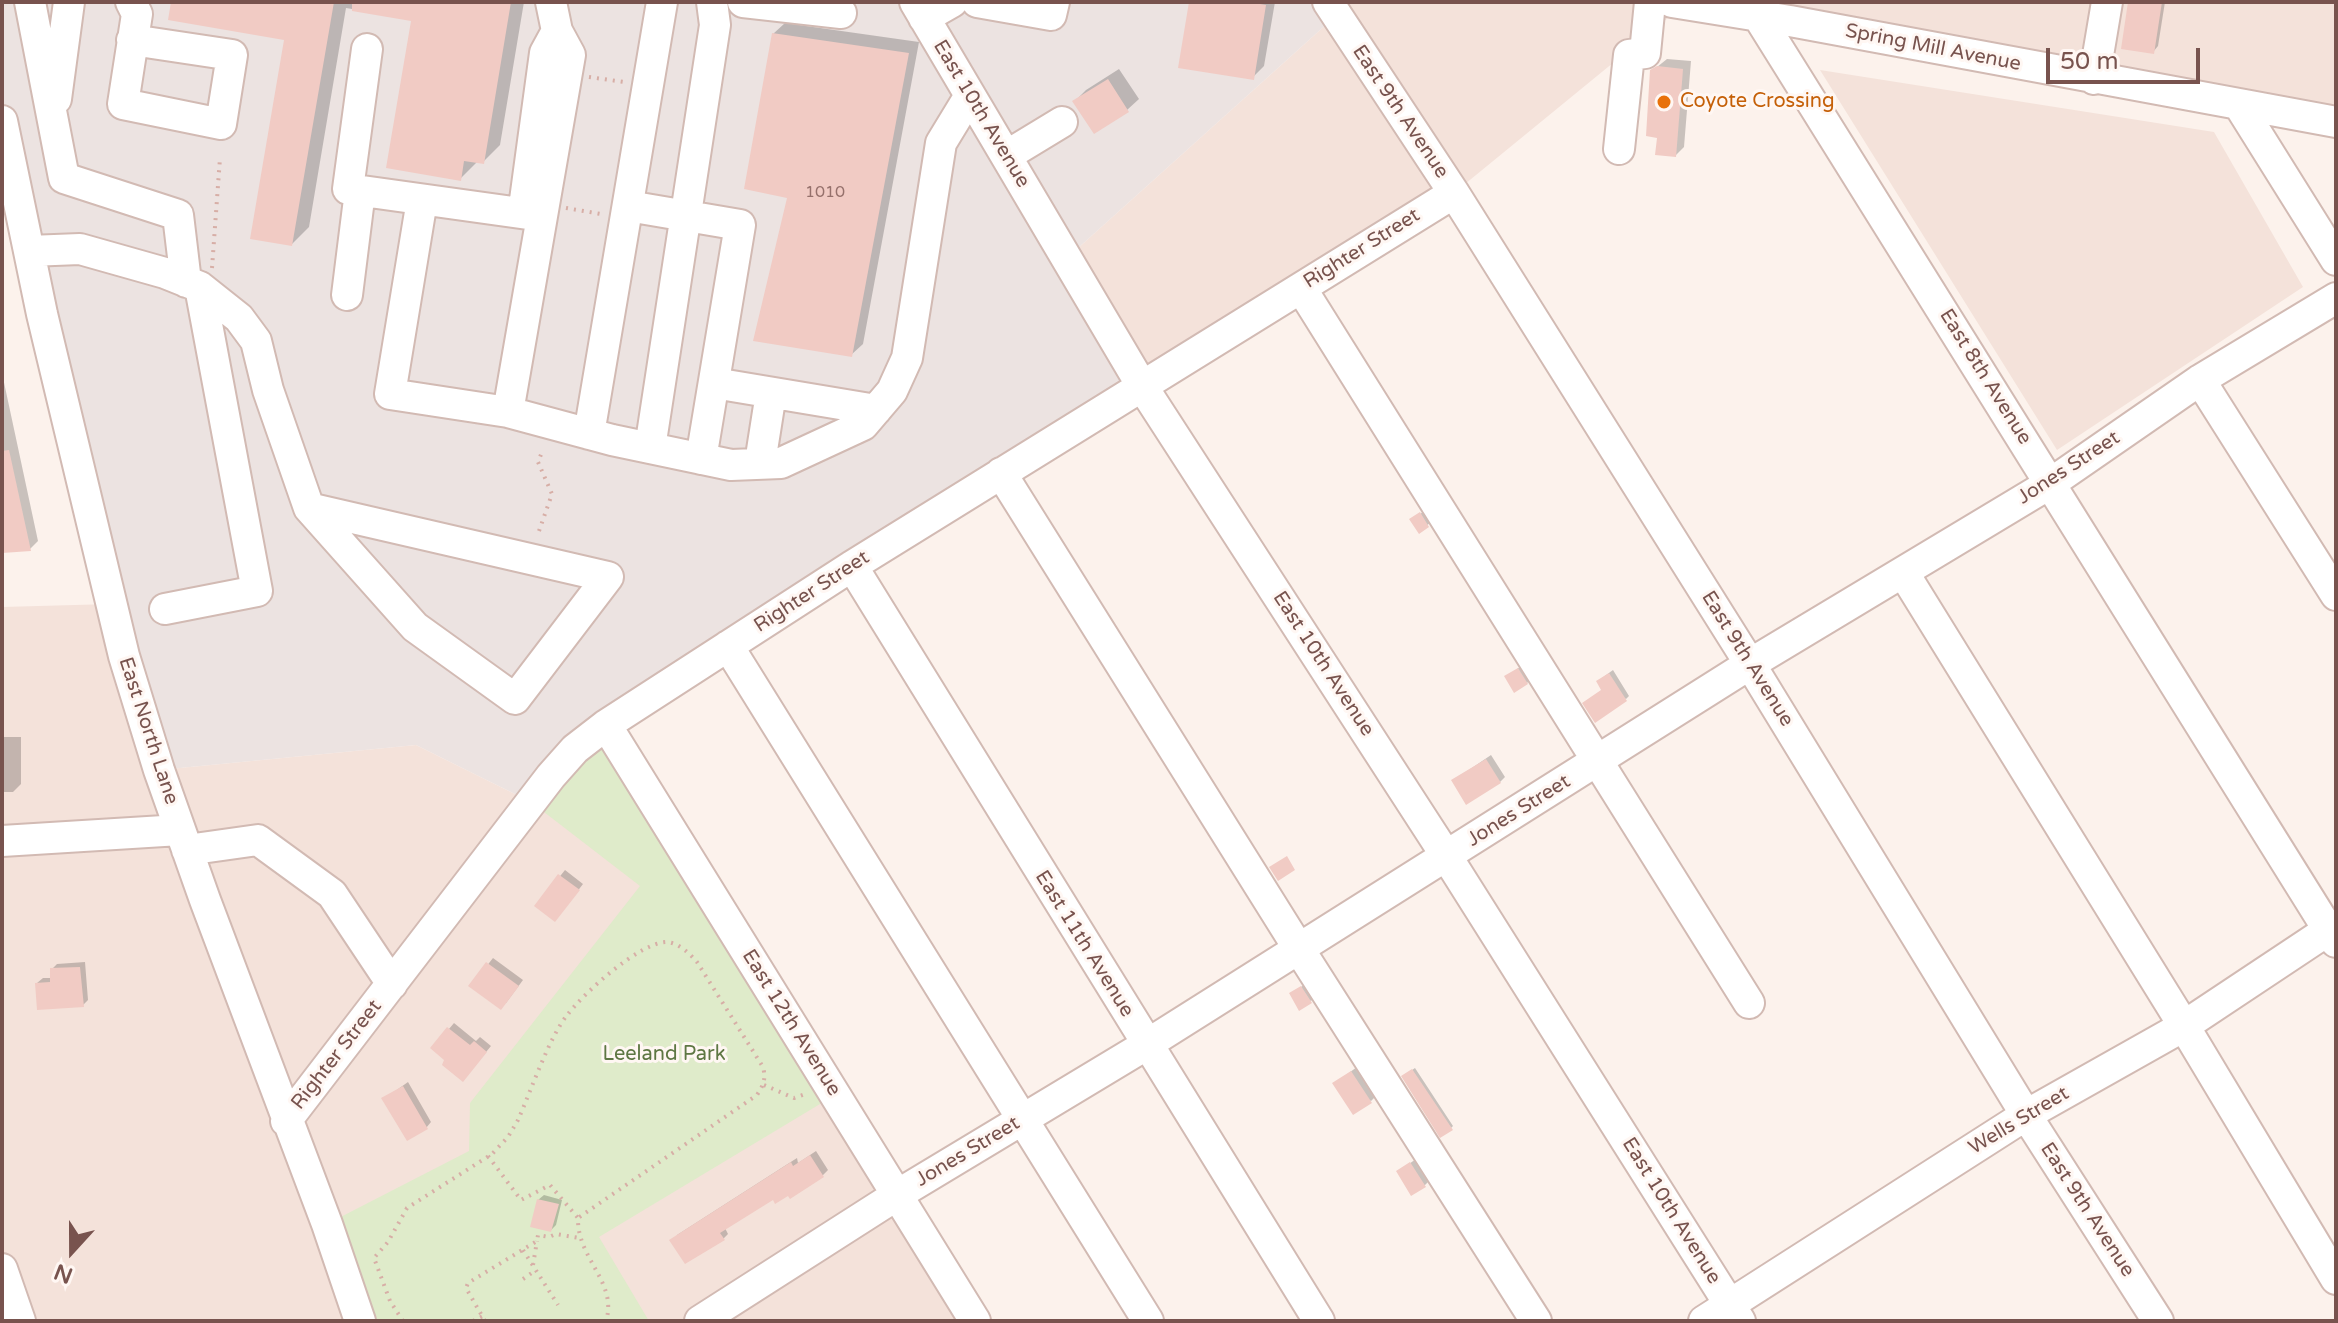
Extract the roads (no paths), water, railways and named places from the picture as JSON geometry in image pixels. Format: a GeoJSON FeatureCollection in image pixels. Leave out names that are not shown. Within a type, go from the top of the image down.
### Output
{"type":"FeatureCollection","features":[{"type":"Feature","properties":{"kind":"street"},"geometry":{"type":"LineString","coordinates":[[30,2],[64,178],[178,215],[199,281],[257,591],[165,609]]}},
{"type":"Feature","properties":{"kind":"street"},"geometry":{"type":"LineString","coordinates":[[53,119],[69,2]]}},
{"type":"Feature","properties":{"kind":"street"},"geometry":{"type":"LineString","coordinates":[[131,2],[137,14],[132,40]]}},
{"type":"Feature","properties":{"kind":"street"},"geometry":{"type":"LineString","coordinates":[[589,434],[615,210],[662,2]]}},
{"type":"Feature","properties":{"kind":"street"},"geometry":{"type":"LineString","coordinates":[[650,448],[715,25],[712,2]]}},
{"type":"Feature","properties":{"kind":"street"},"geometry":{"type":"LineString","coordinates":[[743,2],[841,13],[832,2]]}},
{"type":"Feature","properties":{"kind":"street"},"geometry":{"type":"LineString","coordinates":[[920,10],[952,2]]}},
{"type":"Feature","properties":{"kind":"street"},"geometry":{"type":"LineString","coordinates":[[977,2],[1051,15],[1054,2]]}},
{"type":"Feature","properties":{"kind":"street","name":"East 9th Avenue"},"geometry":{"type":"LineString","coordinates":[[1328,2],[1454,193],[1750,664],[2026,1115],[2158,1321]]}},
{"type":"Feature","properties":{"kind":"street"},"geometry":{"type":"LineString","coordinates":[[1619,149],[1629,55],[1645,53],[1650,2]]}},
{"type":"Feature","properties":{"kind":"street"},"geometry":{"type":"LineString","coordinates":[[2094,79],[2107,2]]}},
{"type":"Feature","properties":{"kind":"street","name":"Spring Mill Avenue"},"geometry":{"type":"LineString","coordinates":[[1678,3],[2336,122]]}},
{"type":"Feature","properties":{"kind":"street","name":"East 10th Avenue"},"geometry":{"type":"LineString","coordinates":[[920,10],[1142,386],[1447,857],[1735,1313]]}},
{"type":"Feature","properties":{"kind":"street"},"geometry":{"type":"LineString","coordinates":[[508,412],[537,211],[570,55],[554,16]]}},
{"type":"Feature","properties":{"kind":"street"},"geometry":{"type":"LineString","coordinates":[[537,211],[545,53],[554,16]]}},
{"type":"Feature","properties":{"kind":"street","name":"East 8th Avenue"},"geometry":{"type":"LineString","coordinates":[[1758,16],[2333,932]]}},
{"type":"Feature","properties":{"kind":"street"},"geometry":{"type":"LineString","coordinates":[[367,49],[348,189],[537,211]]}},
{"type":"Feature","properties":{"kind":"street"},"geometry":{"type":"LineString","coordinates":[[422,200],[390,394],[508,412],[589,434],[731,465],[781,463],[863,425],[892,391],[907,358],[941,143],[969,97]]}},
{"type":"Feature","properties":{"kind":"street"},"geometry":{"type":"LineString","coordinates":[[2239,105],[2336,260]]}},
{"type":"Feature","properties":{"kind":"street","name":"East North Lane"},"geometry":{"type":"LineString","coordinates":[[2,121],[8,182],[29,251],[124,656],[183,840],[327,1224],[360,1321]]}},
{"type":"Feature","properties":{"kind":"street"},"geometry":{"type":"LineString","coordinates":[[1006,156],[1062,122]]}},
{"type":"Feature","properties":{"kind":"street"},"geometry":{"type":"LineString","coordinates":[[347,295],[360,191]]}},
{"type":"Feature","properties":{"kind":"street","name":"Righter Street"},"geometry":{"type":"LineString","coordinates":[[286,1121],[575,749],[606,725],[852,566],[1454,193]]}},
{"type":"Feature","properties":{"kind":"street"},"geometry":{"type":"LineString","coordinates":[[615,210],[685,215],[740,225],[701,459]]}},
{"type":"Feature","properties":{"kind":"street"},"geometry":{"type":"LineString","coordinates":[[29,251],[80,249],[199,281],[239,318],[256,341],[268,390],[309,508],[415,627],[515,699],[608,577],[309,508]]}},
{"type":"Feature","properties":{"kind":"street"},"geometry":{"type":"LineString","coordinates":[[1301,288],[1749,1003]]}},
{"type":"Feature","properties":{"kind":"street","name":"Jones Street"},"geometry":{"type":"LineString","coordinates":[[700,1321],[897,1195],[1146,1045],[1447,857],[1750,664],[2051,483],[2200,380],[2336,298]]}},
{"type":"Feature","properties":{"kind":"street"},"geometry":{"type":"LineString","coordinates":[[2200,380],[2336,595]]}},
{"type":"Feature","properties":{"kind":"street"},"geometry":{"type":"LineString","coordinates":[[714,383],[876,410]]}},
{"type":"Feature","properties":{"kind":"street"},"geometry":{"type":"LineString","coordinates":[[760,463],[771,393]]}},
{"type":"Feature","properties":{"kind":"street"},"geometry":{"type":"LineString","coordinates":[[1001,473],[1536,1321]]}},
{"type":"Feature","properties":{"kind":"street","name":"East 11th Avenue"},"geometry":{"type":"LineString","coordinates":[[852,566],[1319,1321]]}},
{"type":"Feature","properties":{"kind":"street"},"geometry":{"type":"LineString","coordinates":[[1903,572],[2184,1026],[2336,1279]]}},
{"type":"Feature","properties":{"kind":"street"},"geometry":{"type":"LineString","coordinates":[[728,646],[1148,1321]]}},
{"type":"Feature","properties":{"kind":"street","name":"East 12th Avenue"},"geometry":{"type":"LineString","coordinates":[[606,725],[975,1321]]}},
{"type":"Feature","properties":{"kind":"street"},"geometry":{"type":"LineString","coordinates":[[2,841],[258,840],[332,894],[392,984]]}},
{"type":"Feature","properties":{"kind":"street","name":"Wells Street"},"geometry":{"type":"LineString","coordinates":[[1704,1321],[1735,1313],[2026,1115],[2184,1026],[2333,932]]}},
{"type":"Feature","properties":{"kind":"street"},"geometry":{"type":"LineString","coordinates":[[2,1269],[20,1321]]}},
{"type":"Feature","properties":{"kind":"place","name":"Coyote Crossing"},"geometry":{"type":"Point","coordinates":[1664,102]}},
{"type":"Feature","properties":{"kind":"park label","name":"Leeland Park"},"geometry":{"type":"Point","coordinates":[664,1055]}}]}
